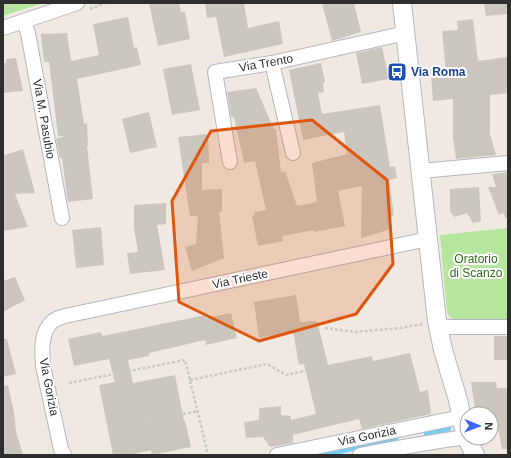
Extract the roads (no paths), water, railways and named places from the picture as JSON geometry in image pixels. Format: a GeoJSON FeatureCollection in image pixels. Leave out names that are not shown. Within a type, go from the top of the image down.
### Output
{"type":"FeatureCollection","features":[{"type":"Feature","properties":{"kind":"street"},"geometry":{"type":"LineString","coordinates":[[3,28],[77,3]]}},
{"type":"Feature","properties":{"kind":"street"},"geometry":{"type":"LineString","coordinates":[[402,3],[433,290],[443,350],[459,410]]}},
{"type":"Feature","properties":{"kind":"street","name":"Via M. Pasubio"},"geometry":{"type":"LineString","coordinates":[[24,21],[28,33],[62,218]]}},
{"type":"Feature","properties":{"kind":"street","name":"Via Trento"},"geometry":{"type":"LineString","coordinates":[[230,162],[215,72],[272,63],[406,33]]}},
{"type":"Feature","properties":{"kind":"street"},"geometry":{"type":"LineString","coordinates":[[272,63],[293,153]]}},
{"type":"Feature","properties":{"kind":"street"},"geometry":{"type":"LineString","coordinates":[[421,171],[508,162]]}},
{"type":"Feature","properties":{"kind":"street","name":"Via Trieste"},"geometry":{"type":"LineString","coordinates":[[53,322],[65,316],[428,239]]}},
{"type":"Feature","properties":{"kind":"street","name":"Via Gorizia"},"geometry":{"type":"LineString","coordinates":[[53,322],[43,340],[42,352],[46,381],[61,449],[64,455]]}},
{"type":"Feature","properties":{"kind":"street"},"geometry":{"type":"LineString","coordinates":[[438,324],[508,327]]}},
{"type":"Feature","properties":{"kind":"street","name":"Via Gorizia"},"geometry":{"type":"LineString","coordinates":[[277,455],[459,417]]}},
{"type":"Feature","properties":{"kind":"street","name":"Via Gorizia"},"geometry":{"type":"LineString","coordinates":[[410,427],[416,449]]}},
{"type":"Feature","properties":{"kind":"street","name":"Via Gorizia"},"geometry":{"type":"LineString","coordinates":[[360,455],[416,449],[431,443],[459,438]]}},
{"type":"Feature","properties":{"kind":"street"},"geometry":{"type":"LineString","coordinates":[[470,446],[475,455]]}},
{"type":"Feature","properties":{"kind":"waterway"},"geometry":{"type":"LineString","coordinates":[[426,434],[449,429]]}},
{"type":"Feature","properties":{"kind":"waterway"},"geometry":{"type":"LineString","coordinates":[[325,455],[396,439]]}},
{"type":"Feature","properties":{"kind":"place","name":"Via Roma"},"geometry":{"type":"Point","coordinates":[397,72]}},
{"type":"Feature","properties":{"kind":"park label","name":"Oratorio di Scanzo"},"geometry":{"type":"Point","coordinates":[476,266]}}]}
